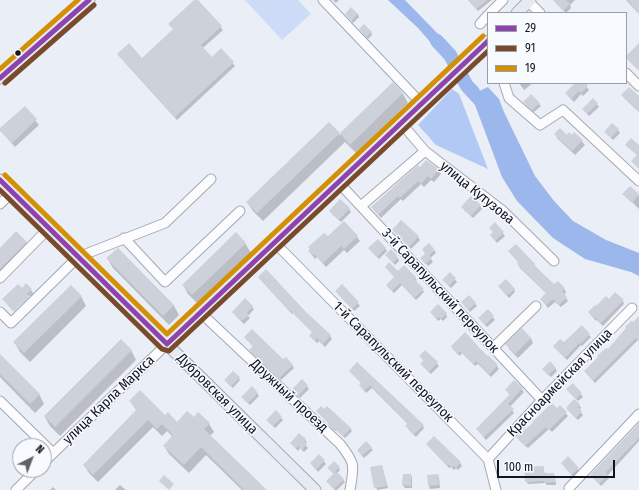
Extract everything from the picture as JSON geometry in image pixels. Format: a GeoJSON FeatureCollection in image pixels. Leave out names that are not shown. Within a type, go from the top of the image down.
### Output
{"type":"FeatureCollection","features":[{"type":"Feature","properties":{"kind":"main road"},"geometry":{"type":"LineString","coordinates":[[0,78],[89,0]]}},
{"type":"Feature","properties":{"kind":"main road"},"geometry":{"type":"LineString","coordinates":[[518,12],[529,1]]}},
{"type":"Feature","properties":{"kind":"main road","name":"улица Карла Маркса"},"geometry":{"type":"LineString","coordinates":[[167,344],[402,124],[485,44]]}},
{"type":"Feature","properties":{"kind":"main road","name":"Дубровская улица"},"geometry":{"type":"LineString","coordinates":[[0,180],[315,490]]}},
{"type":"Feature","properties":{"kind":"street"},"geometry":{"type":"LineString","coordinates":[[323,0],[422,104]]}},
{"type":"Feature","properties":{"kind":"street"},"geometry":{"type":"LineString","coordinates":[[491,12],[503,0]]}},
{"type":"Feature","properties":{"kind":"street"},"geometry":{"type":"LineString","coordinates":[[529,1],[539,12]]}},
{"type":"Feature","properties":{"kind":"street"},"geometry":{"type":"LineString","coordinates":[[480,24],[487,16]]}},
{"type":"Feature","properties":{"kind":"street"},"geometry":{"type":"LineString","coordinates":[[627,74],[639,86]]}},
{"type":"Feature","properties":{"kind":"street"},"geometry":{"type":"LineString","coordinates":[[504,84],[509,98],[540,125],[563,110],[639,181]]}},
{"type":"Feature","properties":{"kind":"street","name":"улица Кутузова"},"geometry":{"type":"LineString","coordinates":[[402,124],[425,151],[502,210],[554,260]]}},
{"type":"Feature","properties":{"kind":"street"},"geometry":{"type":"LineString","coordinates":[[361,206],[425,151]]}},
{"type":"Feature","properties":{"kind":"street"},"geometry":{"type":"LineString","coordinates":[[0,312],[11,323],[78,257],[165,223],[211,179]]}},
{"type":"Feature","properties":{"kind":"street","name":"3-й Сарапульский переулок"},"geometry":{"type":"LineString","coordinates":[[338,183],[542,400]]}},
{"type":"Feature","properties":{"kind":"street"},"geometry":{"type":"LineString","coordinates":[[0,204],[12,192]]}},
{"type":"Feature","properties":{"kind":"street"},"geometry":{"type":"LineString","coordinates":[[124,238],[165,282],[240,211]]}},
{"type":"Feature","properties":{"kind":"street"},"geometry":{"type":"LineString","coordinates":[[0,278],[49,228]]}},
{"type":"Feature","properties":{"kind":"street","name":"1-й Сарапульский переулок"},"geometry":{"type":"LineString","coordinates":[[275,243],[488,459]]}},
{"type":"Feature","properties":{"kind":"street"},"geometry":{"type":"LineString","coordinates":[[493,348],[536,306]]}},
{"type":"Feature","properties":{"kind":"street","name":"Красноармейская улица"},"geometry":{"type":"LineString","coordinates":[[488,459],[542,400],[632,308]]}},
{"type":"Feature","properties":{"kind":"street","name":"Дружный проезд"},"geometry":{"type":"LineString","coordinates":[[201,313],[340,444],[350,457],[353,468],[350,490]]}},
{"type":"Feature","properties":{"kind":"street","name":"улица Карла Маркса"},"geometry":{"type":"LineString","coordinates":[[53,453],[167,344]]}},
{"type":"Feature","properties":{"kind":"street"},"geometry":{"type":"LineString","coordinates":[[0,401],[53,453]]}},
{"type":"Feature","properties":{"kind":"street"},"geometry":{"type":"LineString","coordinates":[[569,490],[569,488],[639,414]]}},
{"type":"Feature","properties":{"kind":"street"},"geometry":{"type":"LineString","coordinates":[[488,459],[496,490]]}},
{"type":"Feature","properties":{"kind":"street"},"geometry":{"type":"LineString","coordinates":[[16,490],[28,478]]}},
{"type":"Feature","properties":{"kind":"shaded area"},"geometry":{"type":"Polygon","coordinates":[[[245,0],[298,0],[311,14],[282,40],[245,0]]]}},
{"type":"Feature","properties":{"kind":"shaded area"},"geometry":{"type":"Polygon","coordinates":[[[388,0],[405,0],[454,52],[446,60],[418,28],[388,0]]]}},
{"type":"Feature","properties":{"kind":"shaded area"},"geometry":{"type":"Polygon","coordinates":[[[464,77],[470,82],[477,92],[488,87],[499,99],[535,176],[554,201],[573,221],[606,240],[639,253],[639,276],[631,272],[585,259],[553,238],[517,201],[502,177],[475,105],[466,95],[459,82],[464,77]]]}},
{"type":"Feature","properties":{"kind":"shaded area"},"geometry":{"type":"Polygon","coordinates":[[[452,89],[459,94],[488,169],[436,145],[418,125],[452,89]]]}},
{"type":"Feature","properties":{"kind":"building"},"geometry":{"type":"Polygon","coordinates":[[[194,0],[198,0],[222,26],[201,45],[212,57],[221,48],[234,62],[175,117],[117,54],[129,43],[142,58],[173,29],[168,24],[194,0]]]}},
{"type":"Feature","properties":{"kind":"building"},"geometry":{"type":"Polygon","coordinates":[[[468,0],[487,0],[476,9],[468,0]]]}},
{"type":"Feature","properties":{"kind":"building"},"geometry":{"type":"Polygon","coordinates":[[[553,0],[566,0],[570,4],[563,11],[553,0]]]}},
{"type":"Feature","properties":{"kind":"building"},"geometry":{"type":"Polygon","coordinates":[[[627,0],[639,0],[639,13],[627,0]]]}},
{"type":"Feature","properties":{"kind":"building"},"geometry":{"type":"Polygon","coordinates":[[[351,7],[358,14],[351,21],[345,14],[351,7]]]}},
{"type":"Feature","properties":{"kind":"building"},"geometry":{"type":"Polygon","coordinates":[[[364,24],[372,32],[366,37],[359,29],[364,24]]]}},
{"type":"Feature","properties":{"kind":"building"},"geometry":{"type":"Polygon","coordinates":[[[639,43],[639,71],[627,59],[627,55],[639,43]]]}},
{"type":"Feature","properties":{"kind":"building"},"geometry":{"type":"Polygon","coordinates":[[[393,82],[403,93],[350,145],[340,133],[393,82]]]}},
{"type":"Feature","properties":{"kind":"building"},"geometry":{"type":"Polygon","coordinates":[[[574,84],[586,84],[588,86],[581,93],[579,91],[571,99],[565,93],[574,84]]]}},
{"type":"Feature","properties":{"kind":"building"},"geometry":{"type":"Polygon","coordinates":[[[629,87],[639,96],[639,111],[621,95],[629,87]]]}},
{"type":"Feature","properties":{"kind":"building"},"geometry":{"type":"Polygon","coordinates":[[[531,94],[540,103],[532,110],[523,102],[531,94]]]}},
{"type":"Feature","properties":{"kind":"building"},"geometry":{"type":"Polygon","coordinates":[[[593,98],[598,103],[587,114],[582,109],[593,98]]]}},
{"type":"Feature","properties":{"kind":"building"},"geometry":{"type":"Polygon","coordinates":[[[25,106],[37,119],[12,143],[0,131],[0,128],[25,106]]]}},
{"type":"Feature","properties":{"kind":"building"},"geometry":{"type":"Polygon","coordinates":[[[329,122],[340,133],[257,213],[246,202],[329,122]]]}},
{"type":"Feature","properties":{"kind":"building"},"geometry":{"type":"Polygon","coordinates":[[[612,123],[619,129],[611,138],[604,132],[612,123]]]}},
{"type":"Feature","properties":{"kind":"building"},"geometry":{"type":"Polygon","coordinates":[[[560,128],[567,135],[569,132],[572,135],[574,132],[583,140],[572,151],[554,134],[560,128]]]}},
{"type":"Feature","properties":{"kind":"building"},"geometry":{"type":"Polygon","coordinates":[[[631,138],[639,145],[639,169],[631,161],[637,155],[625,145],[631,138]]]}},
{"type":"Feature","properties":{"kind":"building"},"geometry":{"type":"Polygon","coordinates":[[[426,160],[439,169],[431,179],[428,176],[421,184],[418,181],[400,198],[398,196],[378,215],[371,207],[418,165],[420,167],[426,160]]]}},
{"type":"Feature","properties":{"kind":"building"},"geometry":{"type":"Polygon","coordinates":[[[630,186],[639,194],[632,203],[622,194],[630,186]]]}},
{"type":"Feature","properties":{"kind":"building"},"geometry":{"type":"Polygon","coordinates":[[[471,196],[481,205],[471,216],[461,207],[471,196]]]}},
{"type":"Feature","properties":{"kind":"building"},"geometry":{"type":"Polygon","coordinates":[[[340,199],[350,208],[339,220],[329,211],[340,199]]]}},
{"type":"Feature","properties":{"kind":"building"},"geometry":{"type":"Polygon","coordinates":[[[401,220],[419,236],[409,247],[392,230],[401,220]]]}},
{"type":"Feature","properties":{"kind":"building"},"geometry":{"type":"Polygon","coordinates":[[[344,221],[358,236],[344,249],[341,246],[323,263],[314,254],[312,255],[308,251],[310,249],[308,247],[324,233],[328,236],[344,221]]]}},
{"type":"Feature","properties":{"kind":"building"},"geometry":{"type":"Polygon","coordinates":[[[495,222],[504,232],[495,241],[490,235],[493,232],[489,228],[495,222]]]}},
{"type":"Feature","properties":{"kind":"building"},"geometry":{"type":"Polygon","coordinates":[[[16,231],[27,242],[0,269],[0,248],[16,231]]]}},
{"type":"Feature","properties":{"kind":"building"},"geometry":{"type":"Polygon","coordinates":[[[236,232],[246,243],[192,295],[182,285],[236,232]]]}},
{"type":"Feature","properties":{"kind":"building"},"geometry":{"type":"Polygon","coordinates":[[[378,239],[386,248],[377,257],[368,248],[378,239]]]}},
{"type":"Feature","properties":{"kind":"building"},"geometry":{"type":"Polygon","coordinates":[[[429,243],[435,250],[429,255],[432,258],[425,264],[420,258],[425,254],[422,249],[429,243]]]}},
{"type":"Feature","properties":{"kind":"building"},"geometry":{"type":"Polygon","coordinates":[[[516,244],[535,264],[534,265],[554,284],[558,281],[565,288],[562,291],[567,297],[559,305],[553,299],[546,305],[540,299],[546,293],[517,264],[518,262],[508,251],[516,244]]]}},
{"type":"Feature","properties":{"kind":"building"},"geometry":{"type":"Polygon","coordinates":[[[118,248],[174,305],[163,316],[106,258],[118,248]]]}},
{"type":"Feature","properties":{"kind":"building"},"geometry":{"type":"Polygon","coordinates":[[[391,249],[398,258],[393,263],[385,255],[391,249]]]}},
{"type":"Feature","properties":{"kind":"building"},"geometry":{"type":"Polygon","coordinates":[[[389,262],[398,271],[404,265],[416,277],[414,279],[424,289],[414,298],[400,283],[392,291],[386,285],[394,277],[385,267],[389,262]]]}},
{"type":"Feature","properties":{"kind":"building"},"geometry":{"type":"Polygon","coordinates":[[[266,269],[306,312],[331,335],[323,344],[317,338],[315,341],[309,336],[312,332],[290,310],[289,311],[258,277],[266,269]]]}},
{"type":"Feature","properties":{"kind":"building"},"geometry":{"type":"Polygon","coordinates":[[[450,272],[456,278],[449,286],[442,280],[450,272]]]}},
{"type":"Feature","properties":{"kind":"building"},"geometry":{"type":"Polygon","coordinates":[[[506,279],[515,289],[507,296],[498,286],[506,279]]]}},
{"type":"Feature","properties":{"kind":"building"},"geometry":{"type":"Polygon","coordinates":[[[26,283],[32,289],[27,294],[29,297],[14,311],[2,299],[18,284],[22,288],[26,283]]]}},
{"type":"Feature","properties":{"kind":"building"},"geometry":{"type":"Polygon","coordinates":[[[342,284],[359,302],[352,309],[335,291],[342,284]]]}},
{"type":"Feature","properties":{"kind":"building"},"geometry":{"type":"Polygon","coordinates":[[[71,285],[82,296],[24,353],[13,342],[71,285]]]}},
{"type":"Feature","properties":{"kind":"building"},"geometry":{"type":"Polygon","coordinates":[[[615,292],[624,300],[601,323],[595,317],[594,319],[588,312],[606,296],[609,299],[615,292]]]}},
{"type":"Feature","properties":{"kind":"building"},"geometry":{"type":"Polygon","coordinates":[[[469,295],[476,303],[468,310],[461,302],[469,295]]]}},
{"type":"Feature","properties":{"kind":"building"},"geometry":{"type":"Polygon","coordinates":[[[245,298],[253,306],[247,313],[249,315],[242,321],[232,312],[245,298]]]}},
{"type":"Feature","properties":{"kind":"building"},"geometry":{"type":"Polygon","coordinates":[[[438,304],[447,313],[441,319],[439,317],[436,319],[430,312],[438,304]]]}},
{"type":"Feature","properties":{"kind":"building"},"geometry":{"type":"Polygon","coordinates":[[[488,309],[494,316],[485,325],[478,318],[488,309]]]}},
{"type":"Feature","properties":{"kind":"building"},"geometry":{"type":"Polygon","coordinates":[[[639,316],[639,341],[636,338],[593,381],[584,371],[598,357],[597,356],[606,348],[608,349],[632,320],[633,322],[639,316]]]}},
{"type":"Feature","properties":{"kind":"building"},"geometry":{"type":"Polygon","coordinates":[[[582,325],[590,334],[565,358],[553,346],[560,339],[564,342],[582,325]]]}},
{"type":"Feature","properties":{"kind":"building"},"geometry":{"type":"Polygon","coordinates":[[[522,328],[531,338],[515,354],[505,344],[522,328]]]}},
{"type":"Feature","properties":{"kind":"building"},"geometry":{"type":"Polygon","coordinates":[[[252,329],[283,359],[286,357],[293,365],[279,378],[249,350],[253,346],[244,337],[252,329]]]}},
{"type":"Feature","properties":{"kind":"building"},"geometry":{"type":"Polygon","coordinates":[[[465,332],[487,356],[488,355],[498,365],[489,374],[476,361],[473,364],[460,351],[457,354],[451,346],[465,332]]]}},
{"type":"Feature","properties":{"kind":"building"},"geometry":{"type":"Polygon","coordinates":[[[121,339],[132,350],[55,427],[44,416],[121,339]]]}},
{"type":"Feature","properties":{"kind":"building"},"geometry":{"type":"Polygon","coordinates":[[[425,350],[438,362],[429,372],[420,364],[424,360],[419,356],[425,350]]]}},
{"type":"Feature","properties":{"kind":"building"},"geometry":{"type":"Polygon","coordinates":[[[0,354],[40,394],[30,404],[0,374],[0,354]]]}},
{"type":"Feature","properties":{"kind":"building"},"geometry":{"type":"Polygon","coordinates":[[[550,361],[556,368],[548,375],[542,369],[550,361]]]}},
{"type":"Feature","properties":{"kind":"building"},"geometry":{"type":"Polygon","coordinates":[[[357,362],[424,425],[414,434],[405,426],[408,423],[370,385],[364,391],[359,385],[361,383],[349,371],[357,362]]]}},
{"type":"Feature","properties":{"kind":"building"},"geometry":{"type":"Polygon","coordinates":[[[233,371],[240,377],[231,386],[224,380],[233,371]]]}},
{"type":"Feature","properties":{"kind":"building"},"geometry":{"type":"Polygon","coordinates":[[[302,379],[308,385],[298,396],[292,389],[302,379]]]}},
{"type":"Feature","properties":{"kind":"building"},"geometry":{"type":"Polygon","coordinates":[[[514,380],[523,388],[508,404],[514,409],[484,437],[476,429],[510,394],[505,390],[514,380]]]}},
{"type":"Feature","properties":{"kind":"building"},"geometry":{"type":"Polygon","coordinates":[[[573,383],[582,393],[576,399],[566,389],[573,383]]]}},
{"type":"Feature","properties":{"kind":"building"},"geometry":{"type":"Polygon","coordinates":[[[252,386],[258,393],[248,403],[241,397],[252,386]]]}},
{"type":"Feature","properties":{"kind":"building"},"geometry":{"type":"Polygon","coordinates":[[[140,390],[165,415],[168,412],[177,422],[187,411],[194,417],[198,412],[210,423],[204,429],[267,490],[244,490],[201,447],[184,465],[163,446],[173,435],[162,424],[157,429],[148,420],[93,475],[83,465],[137,409],[129,401],[140,390]]]}},
{"type":"Feature","properties":{"kind":"building"},"geometry":{"type":"Polygon","coordinates":[[[574,399],[580,404],[578,407],[582,411],[576,418],[566,408],[574,399]]]}},
{"type":"Feature","properties":{"kind":"building"},"geometry":{"type":"Polygon","coordinates":[[[552,403],[557,408],[560,405],[567,412],[549,430],[546,427],[525,446],[516,437],[533,423],[532,422],[552,403]]]}},
{"type":"Feature","properties":{"kind":"building"},"geometry":{"type":"Polygon","coordinates":[[[321,406],[324,409],[327,406],[351,428],[343,436],[328,425],[329,424],[316,411],[321,406]]]}},
{"type":"Feature","properties":{"kind":"building"},"geometry":{"type":"Polygon","coordinates":[[[276,410],[282,417],[273,426],[266,420],[276,410]]]}},
{"type":"Feature","properties":{"kind":"building"},"geometry":{"type":"Polygon","coordinates":[[[639,423],[639,438],[606,472],[608,475],[599,484],[590,475],[639,423]]]}},
{"type":"Feature","properties":{"kind":"building"},"geometry":{"type":"Polygon","coordinates":[[[299,433],[306,439],[304,441],[307,444],[302,450],[298,446],[296,449],[290,443],[299,433]]]}},
{"type":"Feature","properties":{"kind":"building"},"geometry":{"type":"Polygon","coordinates":[[[434,436],[461,462],[456,468],[454,466],[452,468],[449,465],[447,466],[426,444],[434,436]]]}},
{"type":"Feature","properties":{"kind":"building"},"geometry":{"type":"Polygon","coordinates":[[[366,441],[372,447],[362,456],[357,450],[366,441]]]}},
{"type":"Feature","properties":{"kind":"building"},"geometry":{"type":"Polygon","coordinates":[[[319,454],[325,460],[316,470],[310,463],[319,454]]]}},
{"type":"Feature","properties":{"kind":"building"},"geometry":{"type":"Polygon","coordinates":[[[568,456],[579,468],[571,475],[561,463],[568,456]]]}},
{"type":"Feature","properties":{"kind":"building"},"geometry":{"type":"Polygon","coordinates":[[[334,461],[340,467],[333,473],[327,468],[334,461]]]}},
{"type":"Feature","properties":{"kind":"building"},"geometry":{"type":"Polygon","coordinates":[[[382,465],[387,486],[374,488],[370,467],[382,465]]]}},
{"type":"Feature","properties":{"kind":"building"},"geometry":{"type":"Polygon","coordinates":[[[544,466],[544,473],[554,473],[555,482],[525,482],[524,467],[544,466]]]}},
{"type":"Feature","properties":{"kind":"building"},"geometry":{"type":"Polygon","coordinates":[[[336,471],[344,479],[334,489],[326,481],[336,471]]]}},
{"type":"Feature","properties":{"kind":"building"},"geometry":{"type":"Polygon","coordinates":[[[403,474],[411,474],[411,486],[402,485],[403,474]]]}},
{"type":"Feature","properties":{"kind":"building"},"geometry":{"type":"Polygon","coordinates":[[[438,474],[439,485],[428,486],[427,475],[438,474]]]}},
{"type":"Feature","properties":{"kind":"building"},"geometry":{"type":"Polygon","coordinates":[[[164,475],[174,484],[169,490],[159,481],[164,475]]]}},
{"type":"Feature","properties":{"kind":"waterway"},"geometry":{"type":"LineString","coordinates":[[437,41],[450,55],[467,86],[473,92]]}},
{"type":"Feature","properties":{"kind":"transit line","name":"19"},"geometry":{"type":"LineString","coordinates":[[0,69],[78,0]]}},
{"type":"Feature","properties":{"kind":"transit line","name":"29"},"geometry":{"type":"LineString","coordinates":[[0,78],[89,0]]}},
{"type":"Feature","properties":{"kind":"transit line","name":"91"},"geometry":{"type":"LineString","coordinates":[[5,83],[94,5]]}},
{"type":"Feature","properties":{"kind":"transit line","name":"19"},"geometry":{"type":"LineString","coordinates":[[5,175],[167,334],[483,36]]}},
{"type":"Feature","properties":{"kind":"transit line","name":"29"},"geometry":{"type":"LineString","coordinates":[[0,180],[167,344],[487,42]]}},
{"type":"Feature","properties":{"kind":"transit line","name":"91"},"geometry":{"type":"LineString","coordinates":[[0,190],[162,349],[169,351],[487,52]]}}]}
